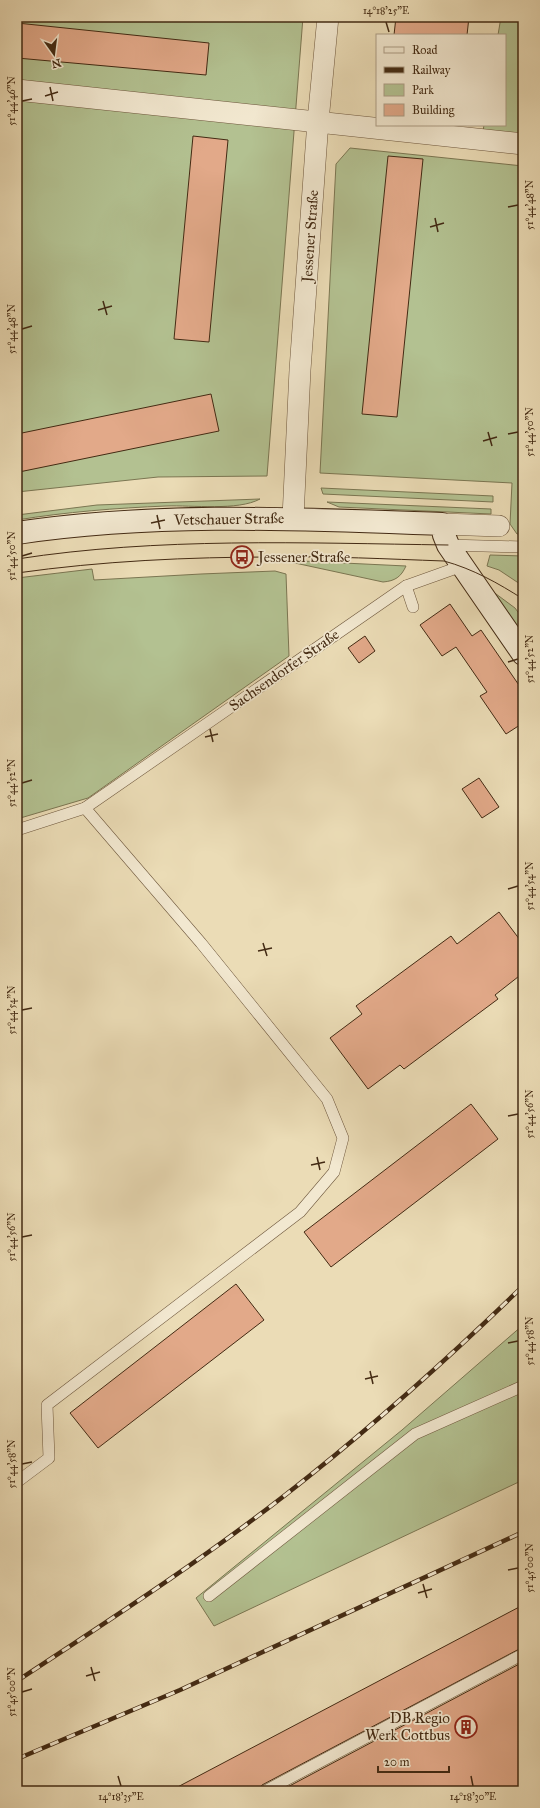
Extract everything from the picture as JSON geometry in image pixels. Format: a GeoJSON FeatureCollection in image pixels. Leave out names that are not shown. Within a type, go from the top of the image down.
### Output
{"type":"FeatureCollection","features":[{"type":"Feature","properties":{"kind":"street","name":"Jessener Straße"},"geometry":{"type":"LineString","coordinates":[[292,518],[300,370],[318,121],[328,17]]}},
{"type":"Feature","properties":{"kind":"street"},"geometry":{"type":"LineString","coordinates":[[17,90],[523,144]]}},
{"type":"Feature","properties":{"kind":"street","name":"Vetschauer Straße"},"geometry":{"type":"LineString","coordinates":[[17,534],[119,523],[172,520],[292,518],[499,526]]}},
{"type":"Feature","properties":{"kind":"street"},"geometry":{"type":"LineString","coordinates":[[442,524],[448,545],[523,654]]}},
{"type":"Feature","properties":{"kind":"lane"},"geometry":{"type":"LineString","coordinates":[[448,545],[523,547]]}},
{"type":"Feature","properties":{"kind":"lane","name":"Sachsendorfer Straße"},"geometry":{"type":"LineString","coordinates":[[17,830],[84,808],[406,586],[462,566]]}},
{"type":"Feature","properties":{"kind":"lane"},"geometry":{"type":"LineString","coordinates":[[406,586],[413,607]]}},
{"type":"Feature","properties":{"kind":"lane"},"geometry":{"type":"LineString","coordinates":[[17,1482],[49,1458],[48,1405],[300,1212],[334,1172],[343,1138],[327,1099],[303,1068],[201,943],[84,808]]}},
{"type":"Feature","properties":{"kind":"lane"},"geometry":{"type":"LineString","coordinates":[[209,1596],[415,1434],[523,1386]]}},
{"type":"Feature","properties":{"kind":"lane"},"geometry":{"type":"LineString","coordinates":[[264,1791],[523,1654]]}},
{"type":"Feature","properties":{"kind":"green space"},"geometry":{"type":"Polygon","coordinates":[[[17,17],[303,17],[267,476],[158,477],[17,492],[17,17]]]}},
{"type":"Feature","properties":{"kind":"green space"},"geometry":{"type":"Polygon","coordinates":[[[501,17],[523,17],[523,135],[483,131],[484,126],[506,126],[506,34],[498,34],[501,17]]]}},
{"type":"Feature","properties":{"kind":"green space"},"geometry":{"type":"Polygon","coordinates":[[[350,148],[523,166],[523,534],[517,534],[510,524],[512,483],[320,473],[336,164],[350,148]]]}},
{"type":"Feature","properties":{"kind":"green space"},"geometry":{"type":"Polygon","coordinates":[[[321,488],[493,496],[493,502],[323,494],[321,488]]]}},
{"type":"Feature","properties":{"kind":"green space"},"geometry":{"type":"Polygon","coordinates":[[[260,499],[251,503],[240,505],[214,507],[166,506],[129,508],[17,520],[17,515],[97,505],[260,499]]]}},
{"type":"Feature","properties":{"kind":"green space"},"geometry":{"type":"Polygon","coordinates":[[[327,502],[491,509],[491,514],[339,507],[327,502]]]}},
{"type":"Feature","properties":{"kind":"green space"},"geometry":{"type":"Polygon","coordinates":[[[490,555],[523,556],[523,586],[499,570],[487,566],[490,555]]]}},
{"type":"Feature","properties":{"kind":"green space"},"geometry":{"type":"Polygon","coordinates":[[[281,560],[406,566],[397,578],[391,581],[383,582],[281,560]]]}},
{"type":"Feature","properties":{"kind":"green space"},"geometry":{"type":"Polygon","coordinates":[[[92,569],[94,580],[275,571],[286,574],[289,656],[88,798],[17,819],[17,578],[92,569]]]}},
{"type":"Feature","properties":{"kind":"green space"},"geometry":{"type":"Polygon","coordinates":[[[492,591],[515,608],[523,619],[523,635],[492,591]]]}},
{"type":"Feature","properties":{"kind":"green space"},"geometry":{"type":"Polygon","coordinates":[[[523,1325],[523,1480],[214,1626],[196,1598],[402,1430],[523,1325]]]}},
{"type":"Feature","properties":{"kind":"building"},"geometry":{"type":"Polygon","coordinates":[[[396,17],[469,17],[467,34],[394,34],[396,17]]]}},
{"type":"Feature","properties":{"kind":"building"},"geometry":{"type":"Polygon","coordinates":[[[17,23],[209,43],[206,75],[17,58],[17,23]]]}},
{"type":"Feature","properties":{"kind":"building"},"geometry":{"type":"Polygon","coordinates":[[[193,136],[228,140],[209,342],[174,339],[193,136]]]}},
{"type":"Feature","properties":{"kind":"building"},"geometry":{"type":"Polygon","coordinates":[[[388,156],[423,159],[397,417],[362,414],[388,156]]]}},
{"type":"Feature","properties":{"kind":"building"},"geometry":{"type":"Polygon","coordinates":[[[211,394],[219,431],[19,472],[17,461],[17,434],[211,394]]]}},
{"type":"Feature","properties":{"kind":"building"},"geometry":{"type":"Polygon","coordinates":[[[450,604],[472,636],[481,630],[523,691],[523,723],[506,734],[480,696],[487,692],[456,647],[442,656],[420,625],[450,604]]]}},
{"type":"Feature","properties":{"kind":"building"},"geometry":{"type":"Polygon","coordinates":[[[365,636],[375,651],[359,663],[348,648],[365,636]]]}},
{"type":"Feature","properties":{"kind":"building"},"geometry":{"type":"Polygon","coordinates":[[[479,778],[499,807],[482,818],[462,789],[479,778]]]}},
{"type":"Feature","properties":{"kind":"building"},"geometry":{"type":"Polygon","coordinates":[[[499,912],[523,944],[523,973],[495,995],[498,999],[404,1069],[400,1065],[368,1089],[330,1038],[362,1014],[356,1006],[451,936],[457,944],[499,912]]]}},
{"type":"Feature","properties":{"kind":"building"},"geometry":{"type":"Polygon","coordinates":[[[471,1104],[498,1139],[331,1267],[304,1232],[471,1104]]]}},
{"type":"Feature","properties":{"kind":"building"},"geometry":{"type":"Polygon","coordinates":[[[236,1284],[264,1320],[98,1448],[70,1413],[236,1284]]]}},
{"type":"Feature","properties":{"kind":"building"},"geometry":{"type":"Polygon","coordinates":[[[523,1605],[523,1647],[262,1785],[258,1791],[170,1791],[523,1605]]]}},
{"type":"Feature","properties":{"kind":"building","name":"DB Regio Werk Cottbus"},"geometry":{"type":"Polygon","coordinates":[[[523,1662],[523,1791],[280,1791],[523,1662]]]}},
{"type":"Feature","properties":{"kind":"tram line"},"geometry":{"type":"LineString","coordinates":[[17,559],[70,552],[178,544],[286,543],[448,545]]}},
{"type":"Feature","properties":{"kind":"tram line"},"geometry":{"type":"LineString","coordinates":[[17,573],[81,565],[145,560],[242,557],[316,557],[444,561],[485,577],[523,599]]}},
{"type":"Feature","properties":{"kind":"railway"},"geometry":{"type":"LineString","coordinates":[[17,1681],[202,1557],[308,1477],[391,1408],[471,1336],[523,1286]]}},
{"type":"Feature","properties":{"kind":"railway"},"geometry":{"type":"LineString","coordinates":[[17,1759],[180,1690],[523,1532]]}},
{"type":"Feature","properties":{"kind":"place","name":"Jessener Straße"},"geometry":{"type":"Point","coordinates":[242,557]}},
{"type":"Feature","properties":{"kind":"place","name":"DB Regio Werk Cottbus"},"geometry":{"type":"Point","coordinates":[466,1727]}}]}
